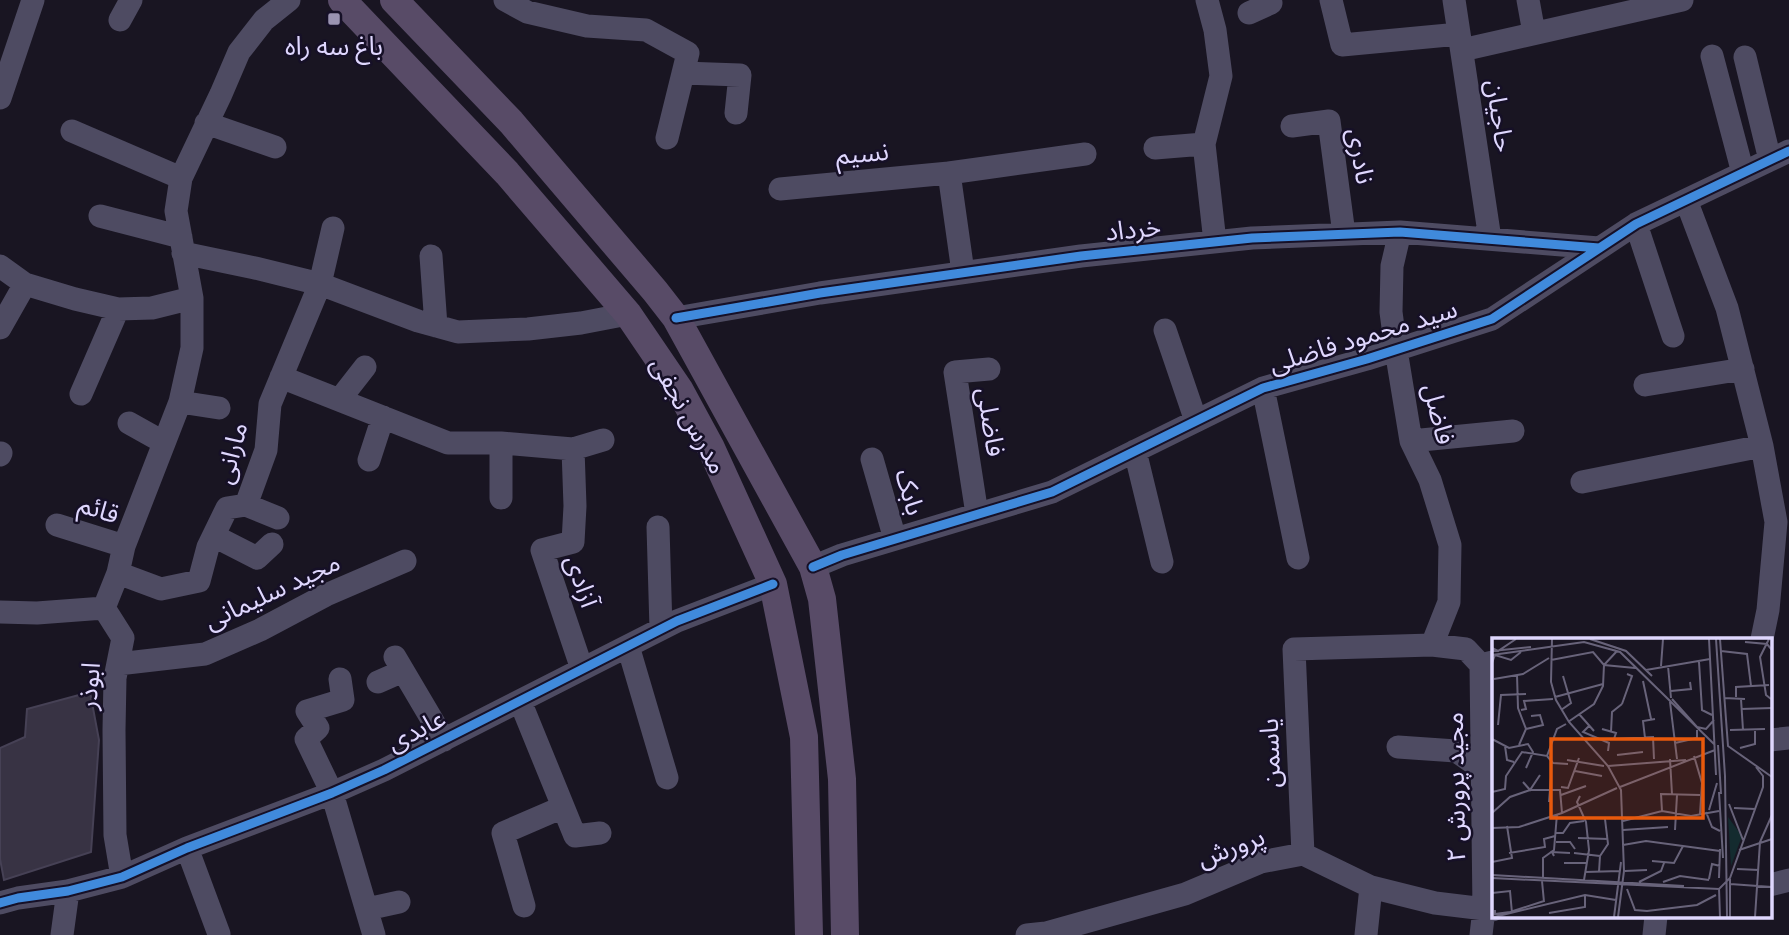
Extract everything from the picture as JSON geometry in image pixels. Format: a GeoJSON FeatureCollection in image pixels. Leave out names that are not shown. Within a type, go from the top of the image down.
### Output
{"type":"FeatureCollection","features":[{"type":"Feature","properties":{"kind":"main road","name":"مدرس نجفی"},"geometry":{"type":"LineString","coordinates":[[342,0],[507,173],[628,314],[679,389],[705,436],[773,584],[804,737],[809,935]]}},
{"type":"Feature","properties":{"kind":"main road","name":"مدرس نجفی"},"geometry":{"type":"LineString","coordinates":[[394,0],[511,122],[676,318],[813,567],[822,599],[842,779],[845,935]]}},
{"type":"Feature","properties":{"kind":"main road"},"geometry":{"type":"LineString","coordinates":[[419,82],[445,53]]}},
{"type":"Feature","properties":{"kind":"street"},"geometry":{"type":"LineString","coordinates":[[0,98],[32,0]]}},
{"type":"Feature","properties":{"kind":"street"},"geometry":{"type":"LineString","coordinates":[[120,20],[131,0]]}},
{"type":"Feature","properties":{"kind":"street"},"geometry":{"type":"LineString","coordinates":[[0,612],[37,613],[104,608],[118,573],[124,546],[180,402],[192,348],[192,298],[176,211],[181,178],[239,52],[264,20],[289,0]]}},
{"type":"Feature","properties":{"kind":"street"},"geometry":{"type":"LineString","coordinates":[[505,0],[527,12],[587,26],[646,30],[688,53],[667,138]]}},
{"type":"Feature","properties":{"kind":"street"},"geometry":{"type":"LineString","coordinates":[[1207,0],[1215,30],[1221,76],[1204,144],[1215,242]]}},
{"type":"Feature","properties":{"kind":"street"},"geometry":{"type":"LineString","coordinates":[[1250,13],[1270,3],[1270,0]]}},
{"type":"Feature","properties":{"kind":"street"},"geometry":{"type":"LineString","coordinates":[[1331,0],[1342,45],[1460,42],[1534,33],[1601,9],[1682,0]]}},
{"type":"Feature","properties":{"kind":"street","name":"حاجیان"},"geometry":{"type":"LineString","coordinates":[[1454,0],[1489,239]]}},
{"type":"Feature","properties":{"kind":"street"},"geometry":{"type":"LineString","coordinates":[[1528,0],[1534,33]]}},
{"type":"Feature","properties":{"kind":"street"},"geometry":{"type":"LineString","coordinates":[[1712,56],[1743,173]]}},
{"type":"Feature","properties":{"kind":"street"},"geometry":{"type":"LineString","coordinates":[[1745,57],[1780,156]]}},
{"type":"Feature","properties":{"kind":"street"},"geometry":{"type":"LineString","coordinates":[[683,73],[740,75],[736,113]]}},
{"type":"Feature","properties":{"kind":"street","name":"نادری"},"geometry":{"type":"LineString","coordinates":[[1292,126],[1329,121],[1344,234]]}},
{"type":"Feature","properties":{"kind":"street"},"geometry":{"type":"LineString","coordinates":[[206,123],[275,147]]}},
{"type":"Feature","properties":{"kind":"street"},"geometry":{"type":"LineString","coordinates":[[72,131],[181,178]]}},
{"type":"Feature","properties":{"kind":"street"},"geometry":{"type":"LineString","coordinates":[[1154,148],[1204,144]]}},
{"type":"Feature","properties":{"kind":"street","name":"نسیم"},"geometry":{"type":"LineString","coordinates":[[780,189],[950,173],[1085,154]]}},
{"type":"Feature","properties":{"kind":"street","name":"سید محمود فاضلی"},"geometry":{"type":"LineString","coordinates":[[813,567],[842,555],[1052,492],[1263,388],[1492,319],[1636,224],[1780,156]]}},
{"type":"Feature","properties":{"kind":"street"},"geometry":{"type":"LineString","coordinates":[[950,173],[963,272]]}},
{"type":"Feature","properties":{"kind":"street"},"geometry":{"type":"LineString","coordinates":[[1686,200],[1727,307],[1762,446],[1776,522],[1781,559],[1762,638]]}},
{"type":"Feature","properties":{"kind":"street"},"geometry":{"type":"LineString","coordinates":[[100,216],[255,268],[320,284],[418,321],[458,332],[528,329],[628,314]]}},
{"type":"Feature","properties":{"kind":"street"},"geometry":{"type":"LineString","coordinates":[[1636,224],[1674,336]]}},
{"type":"Feature","properties":{"kind":"street","name":"مارانی"},"geometry":{"type":"LineString","coordinates":[[118,573],[161,589],[198,582],[208,547],[227,509],[246,505],[267,450],[271,404],[320,284],[333,228]]}},
{"type":"Feature","properties":{"kind":"street","name":"خرداد"},"geometry":{"type":"LineString","coordinates":[[676,318],[963,272],[1081,256],[1252,238],[1399,232],[1599,248]]}},
{"type":"Feature","properties":{"kind":"street","name":"فاضل"},"geometry":{"type":"LineString","coordinates":[[1399,232],[1391,277],[1391,312],[1396,350],[1411,441],[1430,480],[1450,545],[1449,602],[1432,645]]}},
{"type":"Feature","properties":{"kind":"street"},"geometry":{"type":"LineString","coordinates":[[430,256],[436,326]]}},
{"type":"Feature","properties":{"kind":"street"},"geometry":{"type":"LineString","coordinates":[[0,266],[24,284],[118,309],[152,308],[192,298]]}},
{"type":"Feature","properties":{"kind":"street"},"geometry":{"type":"LineString","coordinates":[[0,328],[24,284]]}},
{"type":"Feature","properties":{"kind":"street"},"geometry":{"type":"LineString","coordinates":[[81,394],[118,309]]}},
{"type":"Feature","properties":{"kind":"street"},"geometry":{"type":"LineString","coordinates":[[1165,330],[1196,421]]}},
{"type":"Feature","properties":{"kind":"street"},"geometry":{"type":"LineString","coordinates":[[340,399],[365,367]]}},
{"type":"Feature","properties":{"kind":"street","name":"فاضلی"},"geometry":{"type":"LineString","coordinates":[[977,514],[955,372],[989,369]]}},
{"type":"Feature","properties":{"kind":"street"},"geometry":{"type":"LineString","coordinates":[[1645,385],[1743,369]]}},
{"type":"Feature","properties":{"kind":"street"},"geometry":{"type":"LineString","coordinates":[[281,377],[448,443],[501,443],[573,449],[603,440]]}},
{"type":"Feature","properties":{"kind":"street"},"geometry":{"type":"LineString","coordinates":[[1263,388],[1298,558]]}},
{"type":"Feature","properties":{"kind":"street"},"geometry":{"type":"LineString","coordinates":[[180,402],[219,408]]}},
{"type":"Feature","properties":{"kind":"street"},"geometry":{"type":"LineString","coordinates":[[369,460],[383,417]]}},
{"type":"Feature","properties":{"kind":"street"},"geometry":{"type":"LineString","coordinates":[[129,423],[163,442]]}},
{"type":"Feature","properties":{"kind":"street"},"geometry":{"type":"LineString","coordinates":[[1411,441],[1513,432]]}},
{"type":"Feature","properties":{"kind":"street"},"geometry":{"type":"LineString","coordinates":[[501,443],[501,498]]}},
{"type":"Feature","properties":{"kind":"street"},"geometry":{"type":"LineString","coordinates":[[1582,482],[1762,446]]}},
{"type":"Feature","properties":{"kind":"street","name":"آزادی"},"geometry":{"type":"LineString","coordinates":[[573,449],[573,542],[542,550],[582,669]]}},
{"type":"Feature","properties":{"kind":"street"},"geometry":{"type":"LineString","coordinates":[[1135,451],[1162,562]]}},
{"type":"Feature","properties":{"kind":"street","name":"بابک"},"geometry":{"type":"LineString","coordinates":[[872,459],[895,539]]}},
{"type":"Feature","properties":{"kind":"street"},"geometry":{"type":"LineString","coordinates":[[246,505],[278,518]]}},
{"type":"Feature","properties":{"kind":"street","name":"قائم"},"geometry":{"type":"LineString","coordinates":[[57,525],[124,546]]}},
{"type":"Feature","properties":{"kind":"street"},"geometry":{"type":"LineString","coordinates":[[658,527],[661,629]]}},
{"type":"Feature","properties":{"kind":"street"},"geometry":{"type":"LineString","coordinates":[[214,536],[257,558],[272,544]]}},
{"type":"Feature","properties":{"kind":"street","name":"مجید سلیمانی"},"geometry":{"type":"LineString","coordinates":[[118,664],[205,654],[260,630],[326,595],[405,561]]}},
{"type":"Feature","properties":{"kind":"street","name":"عابدی"},"geometry":{"type":"LineString","coordinates":[[0,903],[68,891],[122,877],[187,848],[332,793],[384,770],[677,621],[773,584]]}},
{"type":"Feature","properties":{"kind":"street","name":"ابوذر"},"geometry":{"type":"LineString","coordinates":[[104,608],[123,638],[115,678],[114,730],[115,835],[122,877]]}},
{"type":"Feature","properties":{"kind":"street"},"geometry":{"type":"LineString","coordinates":[[1432,645],[1466,649],[1487,664]]}},
{"type":"Feature","properties":{"kind":"street","name":"یاسمن"},"geometry":{"type":"LineString","coordinates":[[1303,854],[1294,649],[1432,645]]}},
{"type":"Feature","properties":{"kind":"street"},"geometry":{"type":"LineString","coordinates":[[628,646],[667,778]]}},
{"type":"Feature","properties":{"kind":"street"},"geometry":{"type":"LineString","coordinates":[[377,682],[399,664],[444,740]]}},
{"type":"Feature","properties":{"kind":"street","name":"مجید پرورش ۲"},"geometry":{"type":"LineString","coordinates":[[1481,935],[1489,910],[1487,664]]}},
{"type":"Feature","properties":{"kind":"street"},"geometry":{"type":"LineString","coordinates":[[340,679],[343,700],[307,711],[318,728],[306,739],[332,793],[374,935]]}},
{"type":"Feature","properties":{"kind":"street"},"geometry":{"type":"LineString","coordinates":[[520,701],[575,836],[600,833]]}},
{"type":"Feature","properties":{"kind":"street"},"geometry":{"type":"LineString","coordinates":[[1398,747],[1456,751],[1488,769]]}},
{"type":"Feature","properties":{"kind":"street"},"geometry":{"type":"LineString","coordinates":[[524,906],[503,833],[563,807]]}},
{"type":"Feature","properties":{"kind":"street"},"geometry":{"type":"LineString","coordinates":[[187,848],[219,934]]}},
{"type":"Feature","properties":{"kind":"street","name":"پرورش"},"geometry":{"type":"LineString","coordinates":[[1027,935],[1046,933],[1185,894],[1261,862],[1303,854],[1371,887],[1435,903],[1489,910]]}},
{"type":"Feature","properties":{"kind":"street"},"geometry":{"type":"LineString","coordinates":[[1772,884],[1789,880]]}},
{"type":"Feature","properties":{"kind":"street"},"geometry":{"type":"LineString","coordinates":[[1366,935],[1371,887]]}},
{"type":"Feature","properties":{"kind":"street"},"geometry":{"type":"LineString","coordinates":[[62,935],[68,891]]}},
{"type":"Feature","properties":{"kind":"street"},"geometry":{"type":"LineString","coordinates":[[367,909],[399,902]]}},
{"type":"Feature","properties":{"kind":"building"},"geometry":{"type":"Polygon","coordinates":[[[90,692],[99,740],[91,852],[4,880],[0,859],[0,748],[25,737],[27,709],[90,692]]]}},
{"type":"Feature","properties":{"kind":"cycle path"},"geometry":{"type":"LineString","coordinates":[[813,567],[842,555],[1052,492],[1263,388],[1367,359],[1492,319],[1636,224],[1789,151]]}},
{"type":"Feature","properties":{"kind":"cycle path"},"geometry":{"type":"LineString","coordinates":[[676,318],[820,293],[1081,256],[1252,238],[1400,232],[1599,248]]}},
{"type":"Feature","properties":{"kind":"cycle path"},"geometry":{"type":"LineString","coordinates":[[0,903],[68,891],[122,877],[187,848],[332,793],[384,770],[677,621],[773,584]]}},
{"type":"Feature","properties":{"kind":"place","name":"باغ سه راه"},"geometry":{"type":"Point","coordinates":[334,19]}}]}
